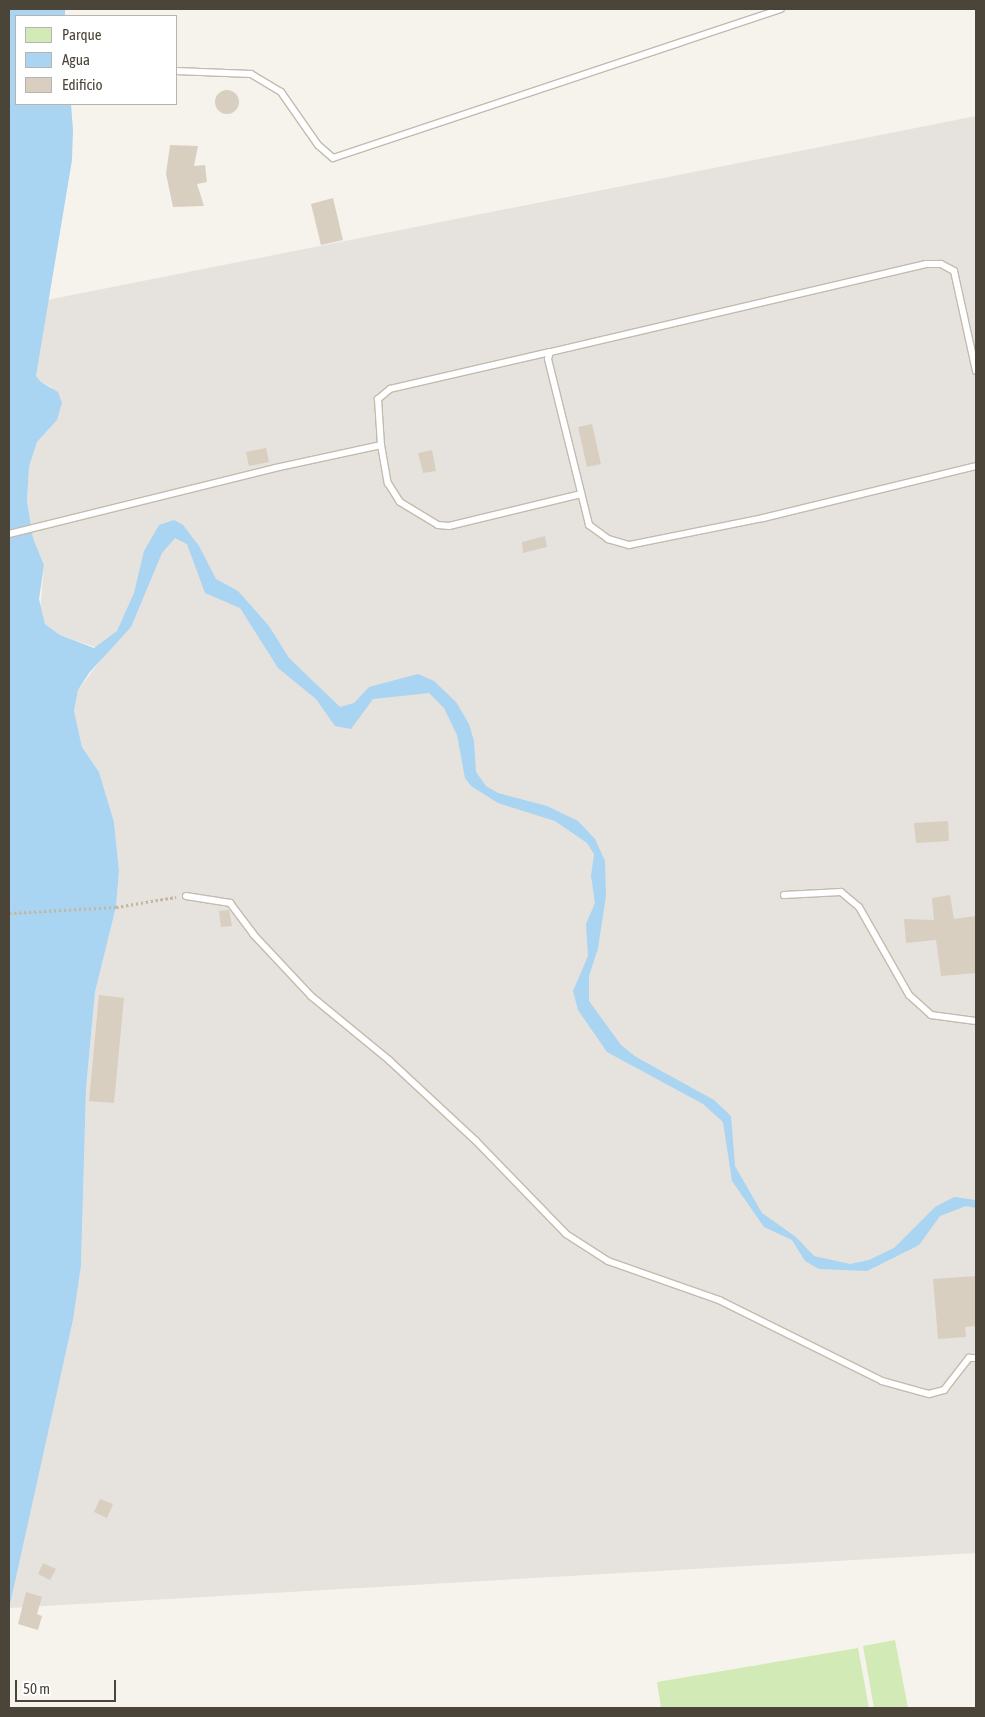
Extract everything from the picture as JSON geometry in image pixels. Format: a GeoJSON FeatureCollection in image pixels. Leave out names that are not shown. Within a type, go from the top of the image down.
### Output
{"type":"FeatureCollection","features":[{"type":"Feature","properties":{"kind":"lane"},"geometry":{"type":"LineString","coordinates":[[178,71],[218,70],[250,74],[281,92],[318,146],[334,158],[781,9]]}},
{"type":"Feature","properties":{"kind":"lane"},"geometry":{"type":"LineString","coordinates":[[581,494],[449,526],[438,525],[400,502],[393,494],[381,445],[378,399],[390,389],[926,264],[941,264],[954,271],[976,371]]}},
{"type":"Feature","properties":{"kind":"lane"},"geometry":{"type":"LineString","coordinates":[[550,352],[548,359],[589,525],[608,538],[629,545],[763,518],[976,466]]}},
{"type":"Feature","properties":{"kind":"lane"},"geometry":{"type":"LineString","coordinates":[[9,534],[275,468],[381,445]]}},
{"type":"Feature","properties":{"kind":"lane"},"geometry":{"type":"LineString","coordinates":[[784,896],[841,892],[859,907],[908,995],[930,1015],[976,1021]]}},
{"type":"Feature","properties":{"kind":"lane"},"geometry":{"type":"LineString","coordinates":[[186,896],[230,903],[253,934],[311,996],[390,1061],[476,1141],[566,1234],[608,1260],[719,1300],[874,1377],[929,1394],[944,1390],[969,1358],[976,1358]]}},
{"type":"Feature","properties":{"kind":"path"},"geometry":{"type":"LineString","coordinates":[[9,914],[116,907],[186,896]]}},
{"type":"Feature","properties":{"kind":"shaded area"},"geometry":{"type":"Polygon","coordinates":[[[976,116],[976,1553],[9,1608],[73,1320],[81,1266],[86,1089],[95,992],[116,907],[119,871],[114,822],[99,772],[82,747],[74,711],[78,690],[104,656],[95,647],[60,635],[45,624],[40,611],[44,565],[33,538],[27,501],[29,467],[37,442],[57,420],[52,387],[41,382],[36,376],[47,300],[976,116]]]}},
{"type":"Feature","properties":{"kind":"green space"},"geometry":{"type":"Polygon","coordinates":[[[895,1640],[908,1708],[874,1708],[863,1646],[895,1640]]]}},
{"type":"Feature","properties":{"kind":"green space"},"geometry":{"type":"Polygon","coordinates":[[[858,1648],[869,1708],[661,1708],[657,1682],[858,1648]]]}},
{"type":"Feature","properties":{"kind":"water"},"geometry":{"type":"Polygon","coordinates":[[[9,9],[65,9],[65,15],[15,15],[15,105],[71,105],[73,130],[72,160],[36,376],[41,382],[58,392],[62,403],[57,420],[37,442],[29,467],[27,501],[33,538],[44,565],[39,599],[45,624],[60,635],[94,648],[117,631],[134,593],[144,551],[159,525],[174,520],[183,525],[199,546],[216,579],[238,591],[269,626],[289,658],[340,707],[354,703],[369,687],[418,674],[434,681],[456,702],[469,724],[474,741],[476,772],[486,786],[498,793],[547,806],[578,821],[595,839],[605,861],[606,896],[598,948],[589,976],[589,1001],[621,1045],[636,1057],[714,1100],[731,1116],[735,1166],[762,1213],[796,1237],[814,1256],[850,1264],[869,1260],[894,1248],[935,1207],[954,1197],[976,1200],[976,1208],[966,1206],[940,1216],[919,1245],[867,1271],[819,1269],[805,1261],[792,1240],[764,1227],[732,1181],[723,1122],[703,1104],[607,1052],[578,1010],[573,991],[588,956],[586,924],[595,903],[591,876],[594,854],[587,843],[555,821],[498,803],[471,786],[465,778],[457,735],[444,708],[429,693],[373,699],[351,729],[335,726],[316,699],[278,668],[240,608],[205,593],[187,544],[175,538],[162,553],[131,627],[89,673],[78,690],[74,711],[82,747],[99,772],[114,822],[119,871],[116,907],[95,992],[86,1089],[81,1266],[73,1320],[9,1609],[9,9]]]}},
{"type":"Feature","properties":{"kind":"building"},"geometry":{"type":"Polygon","coordinates":[[[227,90],[236,93],[239,102],[236,111],[227,114],[218,111],[215,102],[218,93],[227,90]]]}},
{"type":"Feature","properties":{"kind":"building"},"geometry":{"type":"Polygon","coordinates":[[[170,145],[198,146],[194,166],[205,165],[207,182],[197,184],[204,206],[173,207],[166,174],[170,145]]]}},
{"type":"Feature","properties":{"kind":"building"},"geometry":{"type":"Polygon","coordinates":[[[333,198],[343,240],[321,245],[311,204],[333,198]]]}},
{"type":"Feature","properties":{"kind":"building"},"geometry":{"type":"Polygon","coordinates":[[[592,424],[601,464],[587,467],[578,427],[592,424]]]}},
{"type":"Feature","properties":{"kind":"building"},"geometry":{"type":"Polygon","coordinates":[[[266,448],[269,462],[249,466],[246,452],[266,448]]]}},
{"type":"Feature","properties":{"kind":"building"},"geometry":{"type":"Polygon","coordinates":[[[432,450],[436,471],[423,473],[418,453],[432,450]]]}},
{"type":"Feature","properties":{"kind":"building"},"geometry":{"type":"Polygon","coordinates":[[[545,536],[547,547],[523,553],[522,542],[545,536]]]}},
{"type":"Feature","properties":{"kind":"building"},"geometry":{"type":"Polygon","coordinates":[[[948,821],[949,841],[916,843],[914,823],[948,821]]]}},
{"type":"Feature","properties":{"kind":"building"},"geometry":{"type":"Polygon","coordinates":[[[950,895],[954,919],[976,916],[976,973],[941,976],[936,940],[906,943],[904,919],[934,920],[932,898],[950,895]]]}},
{"type":"Feature","properties":{"kind":"building"},"geometry":{"type":"Polygon","coordinates":[[[229,910],[232,926],[221,927],[219,911],[229,910]]]}},
{"type":"Feature","properties":{"kind":"building"},"geometry":{"type":"Polygon","coordinates":[[[99,995],[124,998],[114,1103],[89,1101],[99,995]]]}},
{"type":"Feature","properties":{"kind":"building"},"geometry":{"type":"Polygon","coordinates":[[[976,1276],[976,1326],[965,1327],[966,1337],[938,1339],[933,1279],[976,1276]]]}},
{"type":"Feature","properties":{"kind":"building"},"geometry":{"type":"Polygon","coordinates":[[[100,1499],[113,1504],[107,1518],[94,1512],[100,1499]]]}},
{"type":"Feature","properties":{"kind":"building"},"geometry":{"type":"Polygon","coordinates":[[[43,1563],[56,1569],[50,1580],[38,1574],[43,1563]]]}},
{"type":"Feature","properties":{"kind":"building"},"geometry":{"type":"Polygon","coordinates":[[[26,1592],[42,1597],[37,1614],[42,1616],[38,1630],[18,1624],[26,1592]]]}}]}
